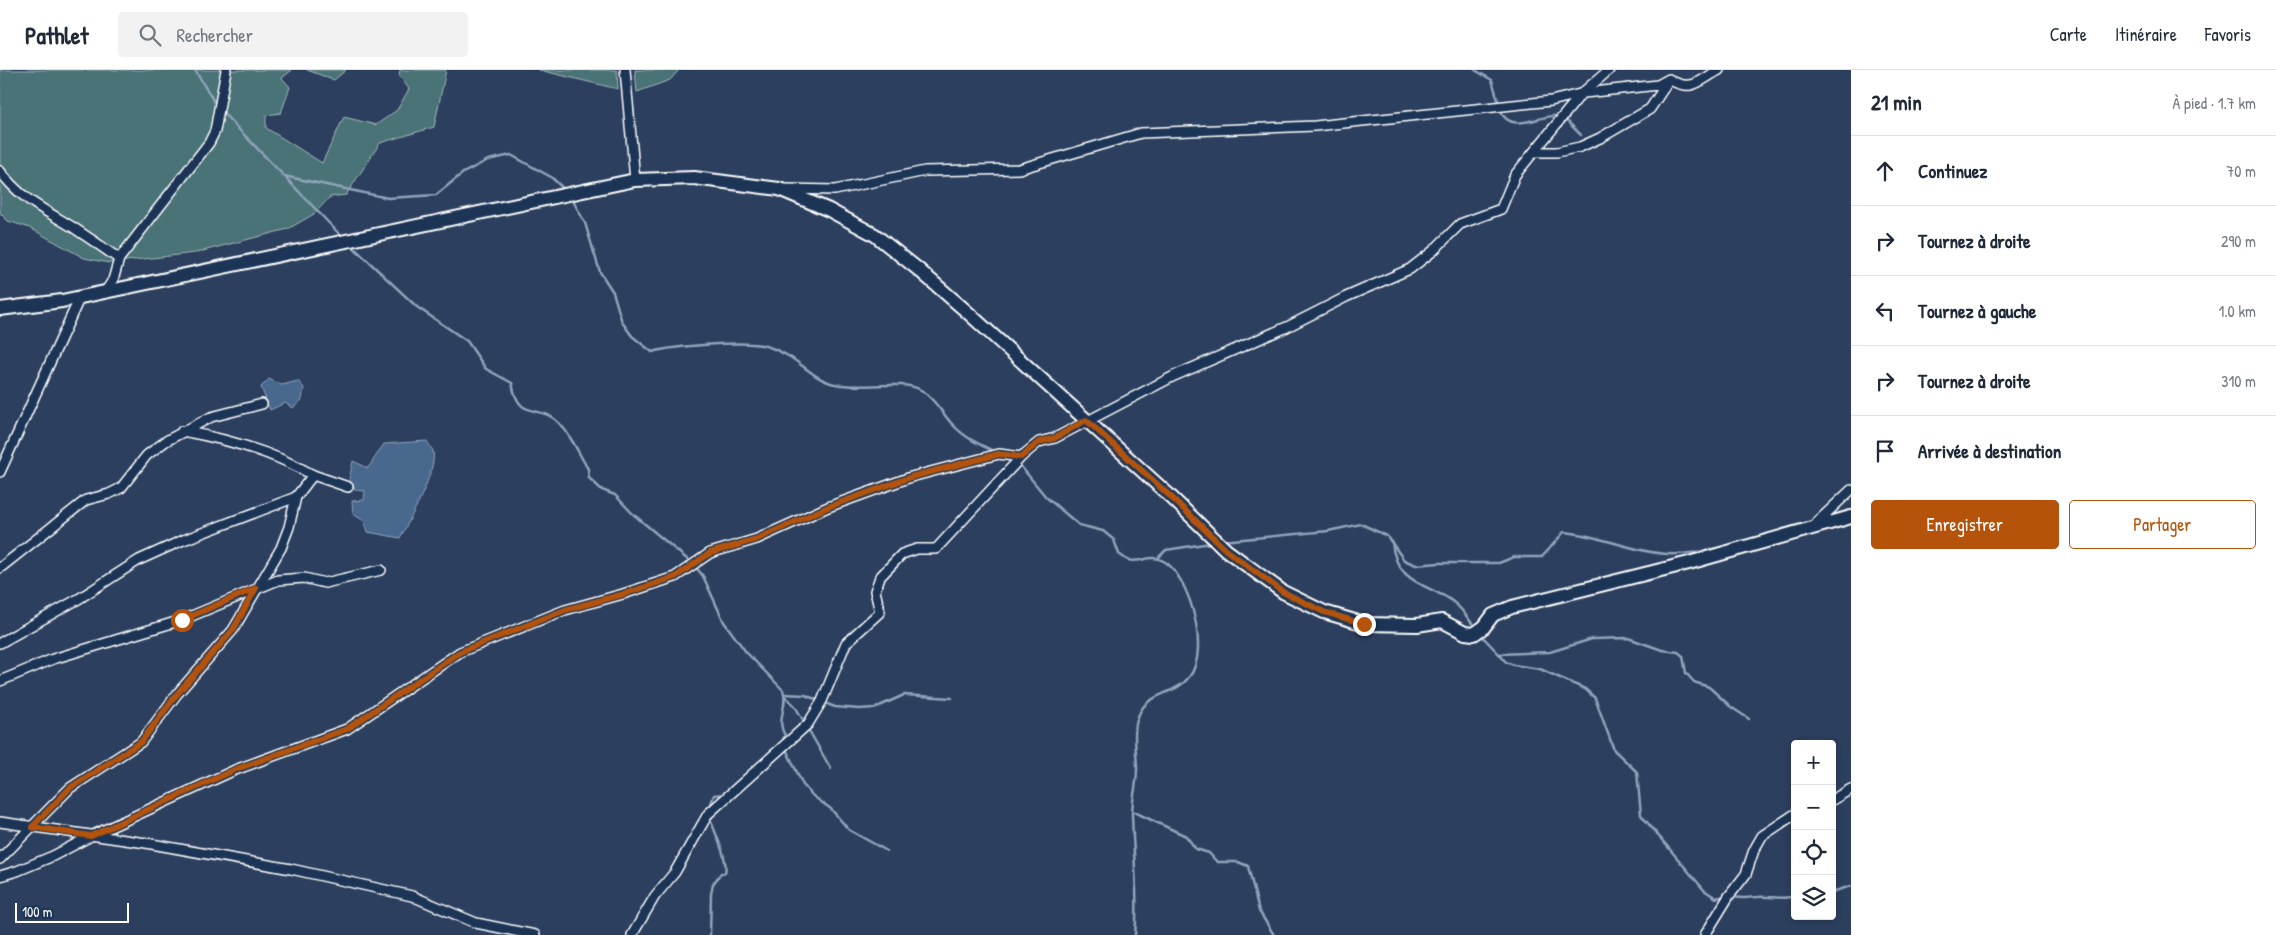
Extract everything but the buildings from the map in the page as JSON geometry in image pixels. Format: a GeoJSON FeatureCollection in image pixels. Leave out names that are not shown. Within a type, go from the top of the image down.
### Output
{"type":"FeatureCollection","features":[{"type":"Feature","properties":{"kind":"street"},"geometry":{"type":"LineString","coordinates":[[105,292],[113,280],[119,259],[209,143],[215,131],[226,70]]}},
{"type":"Feature","properties":{"kind":"street"},"geometry":{"type":"LineString","coordinates":[[625,70],[635,180]]}},
{"type":"Feature","properties":{"kind":"street"},"geometry":{"type":"LineString","coordinates":[[632,935],[655,896],[675,872],[708,814],[808,724],[822,701],[846,643],[880,612],[875,591],[880,577],[902,554],[917,549],[936,549],[1023,455],[1039,442],[1055,438],[1086,420],[1174,376],[1287,327],[1346,297],[1410,269],[1433,251],[1460,224],[1502,209],[1515,175],[1549,131],[1582,93],[1609,70]]}},
{"type":"Feature","properties":{"kind":"street"},"geometry":{"type":"LineString","coordinates":[[1669,79],[1681,87],[1689,86],[1719,70]]}},
{"type":"Feature","properties":{"kind":"street"},"geometry":{"type":"LineString","coordinates":[[0,309],[29,307],[105,292],[635,180],[694,178],[778,189],[835,190],[925,171],[1020,170],[1141,133],[1315,126],[1543,102],[1582,93],[1658,85],[1669,79]]}},
{"type":"Feature","properties":{"kind":"street"},"geometry":{"type":"LineString","coordinates":[[1534,152],[1557,152],[1580,147],[1600,138],[1650,109],[1669,79]]}},
{"type":"Feature","properties":{"kind":"street"},"geometry":{"type":"LineString","coordinates":[[0,170],[7,180],[35,206],[72,227],[119,259]]}},
{"type":"Feature","properties":{"kind":"street"},"geometry":{"type":"LineString","coordinates":[[778,189],[829,210],[875,234],[919,270],[1086,420],[1226,550],[1283,592],[1324,612],[1364,624],[1417,625],[1442,622],[1465,633],[1474,634],[1484,628],[1493,615],[1512,606],[1690,563],[1851,518]]}},
{"type":"Feature","properties":{"kind":"street"},"geometry":{"type":"LineString","coordinates":[[0,472],[80,297]]}},
{"type":"Feature","properties":{"kind":"street"},"geometry":{"type":"LineString","coordinates":[[0,568],[86,500],[109,494],[121,488],[147,455],[182,431],[211,417],[262,404]]}},
{"type":"Feature","properties":{"kind":"street"},"geometry":{"type":"LineString","coordinates":[[182,431],[222,438],[286,460],[313,475],[348,486]]}},
{"type":"Feature","properties":{"kind":"street"},"geometry":{"type":"LineString","coordinates":[[0,876],[53,856],[91,836],[234,770],[347,729],[460,652],[565,610],[624,594],[675,577],[710,553],[757,539],[828,507],[911,477],[999,454],[1023,455]]}},
{"type":"Feature","properties":{"kind":"street"},"geometry":{"type":"LineString","coordinates":[[0,859],[70,788],[141,742],[177,694],[233,630],[281,548],[289,527],[296,497],[313,475]]}},
{"type":"Feature","properties":{"kind":"street"},"geometry":{"type":"LineString","coordinates":[[1811,528],[1851,490]]}},
{"type":"Feature","properties":{"kind":"street"},"geometry":{"type":"LineString","coordinates":[[0,643],[80,598],[139,560],[181,540],[296,497]]}},
{"type":"Feature","properties":{"kind":"street"},"geometry":{"type":"LineString","coordinates":[[0,681],[53,659],[182,620],[278,580],[304,578],[325,583],[381,570]]}},
{"type":"Feature","properties":{"kind":"street"},"geometry":{"type":"LineString","coordinates":[[1836,798],[1851,789]]}},
{"type":"Feature","properties":{"kind":"street"},"geometry":{"type":"LineString","coordinates":[[1705,935],[1729,896],[1746,874],[1754,850],[1762,836],[1791,817]]}},
{"type":"Feature","properties":{"kind":"street"},"geometry":{"type":"LineString","coordinates":[[0,822],[291,869],[412,896],[476,923],[535,935]]}},
{"type":"Feature","properties":{"kind":"green space"},"geometry":{"type":"Polygon","coordinates":[[[0,70],[292,70],[282,78],[290,87],[281,113],[266,115],[266,128],[322,163],[344,117],[376,125],[397,110],[409,89],[399,75],[400,70],[446,70],[434,127],[380,143],[346,195],[330,197],[314,214],[288,229],[195,253],[109,263],[84,258],[30,228],[8,221],[0,213],[0,70]]]}},
{"type":"Feature","properties":{"kind":"green space"},"geometry":{"type":"Polygon","coordinates":[[[307,70],[346,70],[334,80],[307,70]]]}},
{"type":"Feature","properties":{"kind":"green space"},"geometry":{"type":"Polygon","coordinates":[[[539,70],[617,70],[618,89],[539,70]]]}},
{"type":"Feature","properties":{"kind":"green space"},"geometry":{"type":"Polygon","coordinates":[[[635,70],[679,70],[670,80],[637,92],[635,70]]]}},
{"type":"Feature","properties":{"kind":"water"},"geometry":{"type":"Polygon","coordinates":[[[269,379],[282,385],[298,381],[304,388],[302,400],[293,408],[285,403],[270,410],[261,387],[269,379]]]}},
{"type":"Feature","properties":{"kind":"water"},"geometry":{"type":"Polygon","coordinates":[[[427,441],[433,451],[431,470],[422,495],[400,538],[368,532],[364,521],[353,514],[352,501],[364,500],[365,491],[356,490],[349,479],[353,461],[368,468],[384,444],[427,441]]]}},
{"type":"Feature","properties":{"kind":"waterway"},"geometry":{"type":"LineString","coordinates":[[195,70],[216,105]]}},
{"type":"Feature","properties":{"kind":"waterway"},"geometry":{"type":"LineString","coordinates":[[1475,70],[1492,80],[1499,104]]}},
{"type":"Feature","properties":{"kind":"waterway"},"geometry":{"type":"LineString","coordinates":[[1500,110],[1505,118],[1519,123],[1545,117],[1560,116]]}},
{"type":"Feature","properties":{"kind":"waterway"},"geometry":{"type":"LineString","coordinates":[[222,112],[284,176],[388,198],[436,195],[463,173],[488,160],[511,155],[551,177],[566,191]]}},
{"type":"Feature","properties":{"kind":"waterway"},"geometry":{"type":"LineString","coordinates":[[1565,119],[1581,135]]}},
{"type":"Feature","properties":{"kind":"waterway"},"geometry":{"type":"LineString","coordinates":[[285,177],[343,238]]}},
{"type":"Feature","properties":{"kind":"waterway"},"geometry":{"type":"LineString","coordinates":[[571,197],[585,223],[600,272],[613,292],[622,322],[632,336],[652,352],[709,344],[756,344],[769,347],[784,354],[817,377],[835,384],[845,386],[903,385],[913,387],[921,390],[930,398],[952,424],[967,437],[996,452]]}},
{"type":"Feature","properties":{"kind":"waterway"},"geometry":{"type":"LineString","coordinates":[[351,245],[417,307],[467,341],[486,369],[512,383],[519,403],[525,408],[552,417],[559,423],[571,439],[588,469],[589,478],[602,490],[615,495],[633,514],[694,565],[703,576],[724,622],[746,652],[783,690],[784,702],[781,724],[785,735],[782,742]]}},
{"type":"Feature","properties":{"kind":"waterway"},"geometry":{"type":"LineString","coordinates":[[1019,464],[1046,497],[1079,525],[1103,531],[1114,540],[1119,554],[1128,560],[1157,558],[1168,564],[1184,586],[1195,618],[1198,650],[1195,665],[1190,676],[1176,688],[1145,705],[1139,713],[1136,724],[1137,775],[1132,814],[1136,890],[1135,935]]}},
{"type":"Feature","properties":{"kind":"waterway"},"geometry":{"type":"LineString","coordinates":[[1222,541],[1328,531],[1361,524],[1387,536],[1404,560],[1416,565],[1499,563],[1514,557],[1542,557],[1564,532],[1655,553],[1681,554],[1722,547]]}},
{"type":"Feature","properties":{"kind":"waterway"},"geometry":{"type":"LineString","coordinates":[[1392,542],[1394,554],[1403,572],[1418,583],[1455,603],[1476,629]]}},
{"type":"Feature","properties":{"kind":"waterway"},"geometry":{"type":"LineString","coordinates":[[1158,558],[1166,550],[1211,543]]}},
{"type":"Feature","properties":{"kind":"waterway"},"geometry":{"type":"LineString","coordinates":[[1481,635],[1499,654],[1550,652],[1592,639],[1628,638],[1662,650],[1678,652],[1683,656],[1686,673],[1694,682],[1709,687],[1731,707],[1749,719]]}},
{"type":"Feature","properties":{"kind":"waterway"},"geometry":{"type":"LineString","coordinates":[[1499,654],[1506,662],[1540,669],[1585,689],[1595,698],[1614,750],[1637,772],[1641,815],[1704,890],[1716,898],[1725,896]]}},
{"type":"Feature","properties":{"kind":"waterway"},"geometry":{"type":"LineString","coordinates":[[784,694],[805,695],[835,707],[859,709],[875,708],[904,695],[952,698]]}},
{"type":"Feature","properties":{"kind":"waterway"},"geometry":{"type":"LineString","coordinates":[[786,697],[795,706],[831,769]]}},
{"type":"Feature","properties":{"kind":"waterway"},"geometry":{"type":"LineString","coordinates":[[785,747],[803,785],[813,796],[831,809],[849,830],[887,851]]}},
{"type":"Feature","properties":{"kind":"waterway"},"geometry":{"type":"LineString","coordinates":[[709,810],[714,795],[724,794]]}},
{"type":"Feature","properties":{"kind":"waterway"},"geometry":{"type":"LineString","coordinates":[[1132,811],[1186,836],[1196,849],[1209,853],[1217,862],[1238,862],[1248,866],[1259,911],[1274,935]]}},
{"type":"Feature","properties":{"kind":"waterway"},"geometry":{"type":"LineString","coordinates":[[710,818],[726,868],[725,873],[721,873],[713,884],[710,935]]}},
{"type":"Feature","properties":{"kind":"waterway"},"geometry":{"type":"LineString","coordinates":[[1836,891],[1851,886]]}},
{"type":"Feature","properties":{"kind":"waterway"},"geometry":{"type":"LineString","coordinates":[[1730,896],[1742,898],[1791,897]]}},
{"type":"Feature","properties":{"kind":"route"},"geometry":{"type":"LineString","coordinates":[[182,620],[256,588],[233,630],[177,694],[141,742],[107,766],[70,788],[32,827],[91,836],[149,811],[234,770],[347,729],[460,652],[565,610],[624,594],[675,577],[710,553],[757,539],[828,507],[911,477],[999,454],[1021,457],[1039,442],[1055,438],[1086,420],[1226,550],[1283,592],[1324,612],[1364,624]]}}]}
